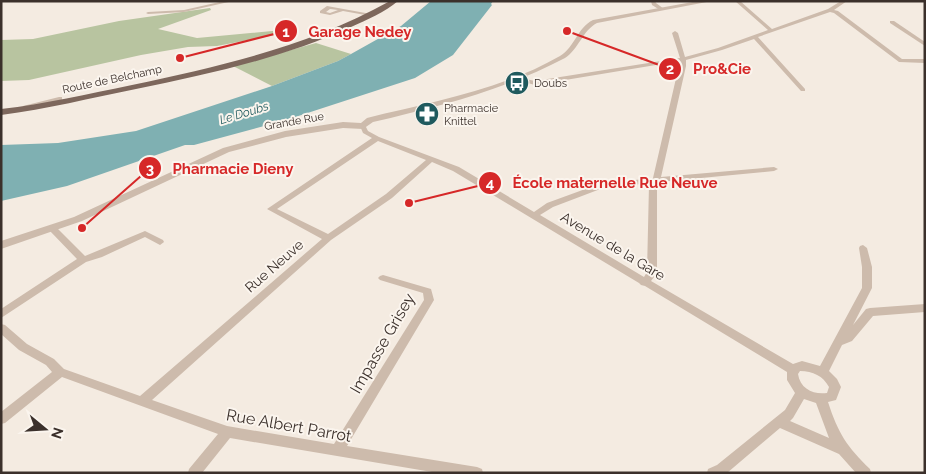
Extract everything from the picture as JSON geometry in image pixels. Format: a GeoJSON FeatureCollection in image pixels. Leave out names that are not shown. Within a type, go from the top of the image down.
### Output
{"type":"FeatureCollection","features":[{"type":"Feature","properties":{"kind":"main road","name":"Route de Belchamp"},"geometry":{"type":"LineString","coordinates":[[1,109],[154,80],[281,50],[322,36],[368,15],[387,1]]}},
{"type":"Feature","properties":{"kind":"main road","name":"Route de Belchamp"},"geometry":{"type":"LineString","coordinates":[[1,109],[21,109],[155,82],[275,53],[326,37],[395,1]]}},
{"type":"Feature","properties":{"kind":"street"},"geometry":{"type":"LineString","coordinates":[[148,13],[184,11],[231,1]]}},
{"type":"Feature","properties":{"kind":"street"},"geometry":{"type":"LineString","coordinates":[[653,1],[654,4],[662,9],[709,1]]}},
{"type":"Feature","properties":{"kind":"street"},"geometry":{"type":"LineString","coordinates":[[737,1],[772,30]]}},
{"type":"Feature","properties":{"kind":"street"},"geometry":{"type":"LineString","coordinates":[[516,79],[535,83],[682,59],[720,50],[830,10],[845,1]]}},
{"type":"Feature","properties":{"kind":"street","name":"Grande Rue"},"geometry":{"type":"LineString","coordinates":[[1,246],[78,220],[226,150],[246,143],[342,125],[362,126],[370,120],[467,96],[516,79],[566,55],[574,48],[584,28],[590,23],[662,9]]}},
{"type":"Feature","properties":{"kind":"street"},"geometry":{"type":"LineString","coordinates":[[343,10],[368,15]]}},
{"type":"Feature","properties":{"kind":"street"},"geometry":{"type":"LineString","coordinates":[[830,10],[836,12],[901,61],[925,61]]}},
{"type":"Feature","properties":{"kind":"street"},"geometry":{"type":"LineString","coordinates":[[892,22],[925,44]]}},
{"type":"Feature","properties":{"kind":"street"},"geometry":{"type":"LineString","coordinates":[[644,283],[652,273],[652,185],[656,180],[683,66],[674,33]]}},
{"type":"Feature","properties":{"kind":"street"},"geometry":{"type":"LineString","coordinates":[[755,37],[803,90]]}},
{"type":"Feature","properties":{"kind":"street","name":"Avenue de la Gare"},"geometry":{"type":"LineString","coordinates":[[362,126],[365,132],[377,138],[456,169],[644,283],[793,370]]}},
{"type":"Feature","properties":{"kind":"street"},"geometry":{"type":"LineString","coordinates":[[328,238],[271,209],[377,138]]}},
{"type":"Feature","properties":{"kind":"street","name":"Rue Neuve"},"geometry":{"type":"LineString","coordinates":[[141,402],[271,285],[328,238],[389,196],[431,159]]}},
{"type":"Feature","properties":{"kind":"street"},"geometry":{"type":"LineString","coordinates":[[534,215],[550,205],[602,186],[774,169]]}},
{"type":"Feature","properties":{"kind":"street"},"geometry":{"type":"LineString","coordinates":[[53,229],[83,260]]}},
{"type":"Feature","properties":{"kind":"street"},"geometry":{"type":"LineString","coordinates":[[1,314],[83,260],[100,255],[145,234],[160,242]]}},
{"type":"Feature","properties":{"kind":"street"},"geometry":{"type":"LineString","coordinates":[[823,372],[867,288],[867,267],[863,248]]}},
{"type":"Feature","properties":{"kind":"street","name":"Impasse Grisey"},"geometry":{"type":"LineString","coordinates":[[337,450],[429,300],[428,291],[383,278]]}},
{"type":"Feature","properties":{"kind":"street"},"geometry":{"type":"LineString","coordinates":[[837,343],[848,338],[870,312],[925,308]]}},
{"type":"Feature","properties":{"kind":"street"},"geometry":{"type":"LineString","coordinates":[[1,328],[23,348],[50,362],[60,372],[73,377]]}},
{"type":"Feature","properties":{"kind":"street"},"geometry":{"type":"LineString","coordinates":[[802,366],[809,366],[823,372],[833,382],[835,392],[827,399],[821,399],[802,392],[792,378],[793,370],[802,366]]}},
{"type":"Feature","properties":{"kind":"street"},"geometry":{"type":"LineString","coordinates":[[1,419],[60,372]]}},
{"type":"Feature","properties":{"kind":"street","name":"Rue Albert Parrot"},"geometry":{"type":"LineString","coordinates":[[73,377],[227,432],[477,473]]}},
{"type":"Feature","properties":{"kind":"street"},"geometry":{"type":"LineString","coordinates":[[713,473],[722,469],[789,414],[802,392]]}},
{"type":"Feature","properties":{"kind":"street"},"geometry":{"type":"LineString","coordinates":[[821,399],[830,429],[841,449],[865,473]]}},
{"type":"Feature","properties":{"kind":"street"},"geometry":{"type":"LineString","coordinates":[[779,422],[841,449]]}},
{"type":"Feature","properties":{"kind":"street"},"geometry":{"type":"LineString","coordinates":[[194,473],[227,432]]}},
{"type":"Feature","properties":{"kind":"green space"},"geometry":{"type":"Polygon","coordinates":[[[210,8],[211,10],[158,29],[197,38],[293,29],[295,31],[217,46],[188,47],[141,55],[29,80],[1,81],[1,40],[33,39],[119,21],[210,8]]]}},
{"type":"Feature","properties":{"kind":"green space"},"geometry":{"type":"Polygon","coordinates":[[[316,43],[351,54],[338,61],[272,86],[233,66],[316,43]]]}},
{"type":"Feature","properties":{"kind":"water","name":"Le Doubs"},"geometry":{"type":"Polygon","coordinates":[[[431,1],[493,1],[492,5],[453,55],[415,78],[286,120],[194,145],[185,145],[67,186],[1,201],[1,145],[58,143],[136,131],[272,86],[338,61],[401,26],[431,1]]]}},
{"type":"Feature","properties":{"kind":"place","name":"Pro&Cie"},"geometry":{"type":"Point","coordinates":[567,31]}},
{"type":"Feature","properties":{"kind":"place","name":"Garage Nedey"},"geometry":{"type":"Point","coordinates":[180,58]}},
{"type":"Feature","properties":{"kind":"place","name":"Doubs"},"geometry":{"type":"Point","coordinates":[517,83]}},
{"type":"Feature","properties":{"kind":"place","name":"Pharmacie Knittel"},"geometry":{"type":"Point","coordinates":[427,114]}},
{"type":"Feature","properties":{"kind":"place","name":"École maternelle Rue Neuve"},"geometry":{"type":"Point","coordinates":[409,203]}},
{"type":"Feature","properties":{"kind":"place","name":"Pharmacie Dieny"},"geometry":{"type":"Point","coordinates":[82,228]}}]}
